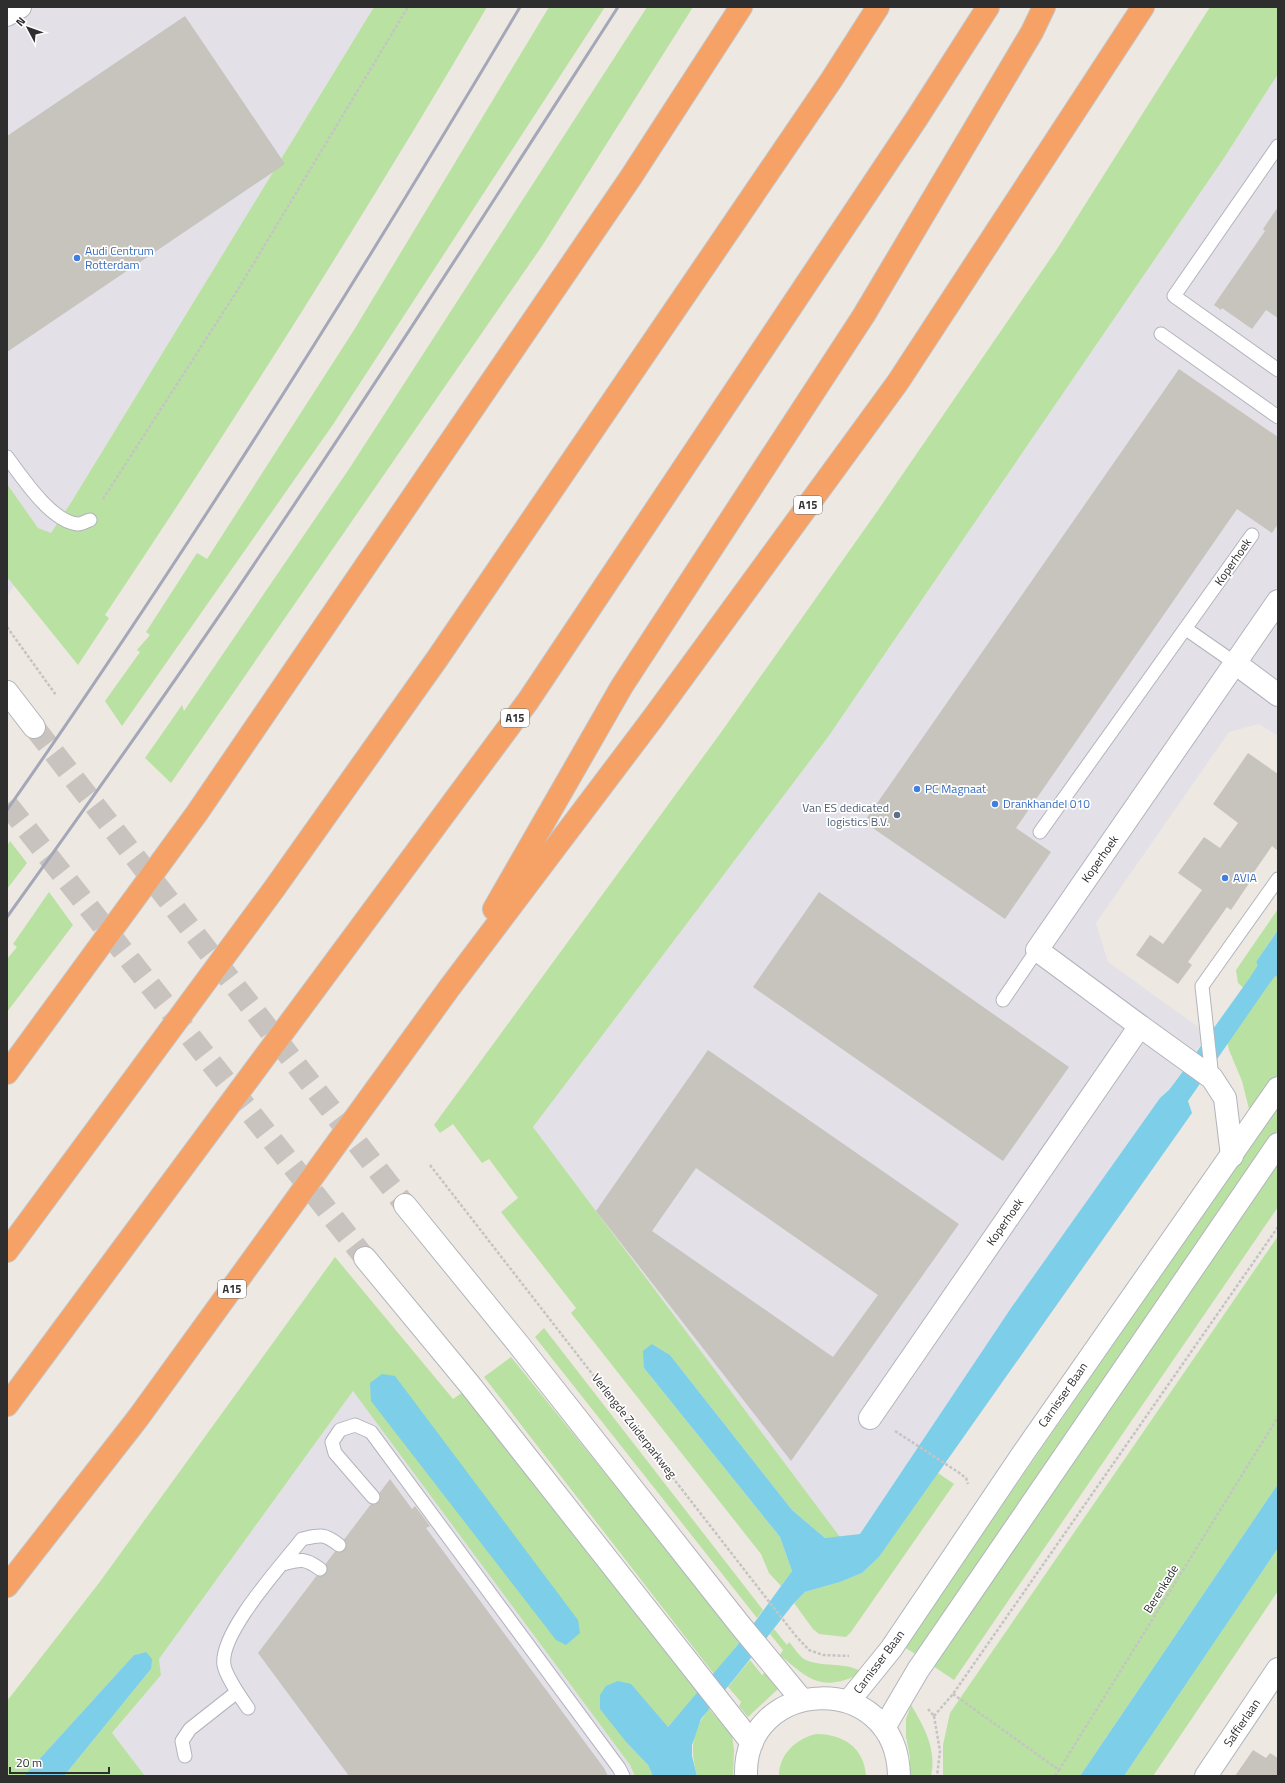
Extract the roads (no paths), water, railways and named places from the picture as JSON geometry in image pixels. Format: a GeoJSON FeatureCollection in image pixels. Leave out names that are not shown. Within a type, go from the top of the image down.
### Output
{"type":"FeatureCollection","features":[{"type":"Feature","properties":{"kind":"highway"},"geometry":{"type":"LineString","coordinates":[[7,1073],[197,814],[626,183],[741,7]]}},
{"type":"Feature","properties":{"kind":"highway"},"geometry":{"type":"LineString","coordinates":[[7,1252],[274,889],[437,659],[832,79],[878,7]]}},
{"type":"Feature","properties":{"kind":"highway","name":"A15"},"geometry":{"type":"LineString","coordinates":[[7,1404],[528,701],[918,118],[988,7]]}},
{"type":"Feature","properties":{"kind":"highway","name":"A15"},"geometry":{"type":"LineString","coordinates":[[450,987],[622,686],[864,315],[1032,32],[1044,7]]}},
{"type":"Feature","properties":{"kind":"highway","name":"A15"},"geometry":{"type":"LineString","coordinates":[[7,1586],[138,1418],[450,987],[653,718],[898,382],[1143,7]]}},
{"type":"Feature","properties":{"kind":"main road"},"geometry":{"type":"LineString","coordinates":[[7,15],[20,7]]}},
{"type":"Feature","properties":{"kind":"main road","name":"Koperhoek"},"geometry":{"type":"LineString","coordinates":[[1037,950],[1278,601]]}},
{"type":"Feature","properties":{"kind":"main road"},"geometry":{"type":"LineString","coordinates":[[1235,663],[1278,695]]}},
{"type":"Feature","properties":{"kind":"main road"},"geometry":{"type":"LineString","coordinates":[[7,692],[34,727]]}},
{"type":"Feature","properties":{"kind":"main road"},"geometry":{"type":"LineString","coordinates":[[1037,950],[1212,1078],[1225,1098],[1232,1156]]}},
{"type":"Feature","properties":{"kind":"main road","name":"Koperhoek"},"geometry":{"type":"LineString","coordinates":[[870,1418],[1140,1026]]}},
{"type":"Feature","properties":{"kind":"main road","name":"Carnisser Baan"},"geometry":{"type":"LineString","coordinates":[[848,1702],[891,1650],[1024,1452],[1278,1088]]}},
{"type":"Feature","properties":{"kind":"main road"},"geometry":{"type":"LineString","coordinates":[[884,1728],[918,1670],[1278,1144]]}},
{"type":"Feature","properties":{"kind":"main road"},"geometry":{"type":"LineString","coordinates":[[405,1204],[519,1345],[740,1625],[802,1700]]}},
{"type":"Feature","properties":{"kind":"main road"},"geometry":{"type":"LineString","coordinates":[[365,1258],[470,1385],[752,1743]]}},
{"type":"Feature","properties":{"kind":"main road","name":"Saffierlaan"},"geometry":{"type":"LineString","coordinates":[[1206,1776],[1278,1669]]}},
{"type":"Feature","properties":{"kind":"main road"},"geometry":{"type":"LineString","coordinates":[[746,1776],[747,1756],[752,1743],[757,1733],[772,1716],[791,1704],[802,1700],[820,1697],[848,1702],[868,1712],[884,1728],[896,1750],[899,1776]]}},
{"type":"Feature","properties":{"kind":"lane"},"geometry":{"type":"LineString","coordinates":[[1278,146],[1174,296],[1278,370]]}},
{"type":"Feature","properties":{"kind":"lane"},"geometry":{"type":"LineString","coordinates":[[1160,334],[1278,417]]}},
{"type":"Feature","properties":{"kind":"lane"},"geometry":{"type":"LineString","coordinates":[[7,457],[44,505],[52,512],[79,524],[90,520]]}},
{"type":"Feature","properties":{"kind":"lane","name":"Koperhoek"},"geometry":{"type":"LineString","coordinates":[[1040,832],[1252,535]]}},
{"type":"Feature","properties":{"kind":"lane"},"geometry":{"type":"LineString","coordinates":[[1186,629],[1235,663]]}},
{"type":"Feature","properties":{"kind":"lane"},"geometry":{"type":"LineString","coordinates":[[1212,1078],[1202,986],[1278,879]]}},
{"type":"Feature","properties":{"kind":"lane"},"geometry":{"type":"LineString","coordinates":[[1003,1000],[1037,950]]}},
{"type":"Feature","properties":{"kind":"lane"},"geometry":{"type":"LineString","coordinates":[[373,1496],[335,1453],[332,1442],[340,1430],[355,1425],[371,1432],[615,1762],[623,1776]]}},
{"type":"Feature","properties":{"kind":"lane"},"geometry":{"type":"LineString","coordinates":[[248,1708],[237,1692],[224,1665],[227,1644],[239,1620],[302,1539],[315,1536],[328,1536],[339,1545]]}},
{"type":"Feature","properties":{"kind":"lane"},"geometry":{"type":"LineString","coordinates":[[283,1564],[296,1560],[309,1561],[320,1570]]}},
{"type":"Feature","properties":{"kind":"lane"},"geometry":{"type":"LineString","coordinates":[[185,1756],[182,1742],[190,1729],[237,1692]]}},
{"type":"Feature","properties":{"kind":"water"},"geometry":{"type":"Polygon","coordinates":[[[1278,930],[1278,977],[1275,976],[1267,987],[1188,1101],[1192,1113],[879,1557],[862,1573],[840,1582],[805,1592],[794,1603],[701,1719],[692,1745],[692,1756],[697,1776],[653,1776],[648,1765],[627,1743],[600,1709],[600,1695],[606,1686],[618,1681],[631,1684],[668,1727],[741,1641],[792,1571],[780,1537],[644,1368],[643,1351],[652,1344],[670,1355],[792,1510],[825,1538],[860,1534],[1011,1308],[1160,1098],[1169,1090],[1178,1078],[1251,976],[1258,965],[1256,962],[1278,930]]]}},
{"type":"Feature","properties":{"kind":"water"},"geometry":{"type":"Polygon","coordinates":[[[382,1374],[395,1376],[578,1620],[580,1633],[566,1645],[556,1640],[371,1401],[370,1383],[382,1374]]]}},
{"type":"Feature","properties":{"kind":"water"},"geometry":{"type":"Polygon","coordinates":[[[1278,1484],[1278,1548],[1124,1776],[1080,1776],[1278,1484]]]}},
{"type":"Feature","properties":{"kind":"water"},"geometry":{"type":"Polygon","coordinates":[[[146,1652],[152,1659],[151,1669],[64,1776],[24,1776],[134,1655],[146,1652]]]}},
{"type":"Feature","properties":{"kind":"tunnel"},"geometry":{"type":"LineString","coordinates":[[34,727],[405,1205]]}},
{"type":"Feature","properties":{"kind":"tunnel"},"geometry":{"type":"LineString","coordinates":[[7,804],[365,1258]]}},
{"type":"Feature","properties":{"kind":"railway"},"geometry":{"type":"LineString","coordinates":[[7,810],[75,712],[207,514],[397,211],[520,7]]}},
{"type":"Feature","properties":{"kind":"railway"},"geometry":{"type":"LineString","coordinates":[[7,917],[232,597],[308,484],[618,7]]}},
{"type":"Feature","properties":{"kind":"place","name":"Audi Centrum Rotterdam"},"geometry":{"type":"Point","coordinates":[77,258]}},
{"type":"Feature","properties":{"kind":"place","name":"PC Magnaat"},"geometry":{"type":"Point","coordinates":[917,789]}},
{"type":"Feature","properties":{"kind":"place","name":"Drankhandel 010"},"geometry":{"type":"Point","coordinates":[995,804]}},
{"type":"Feature","properties":{"kind":"place","name":"Van ES dedicated logistics B.V."},"geometry":{"type":"Point","coordinates":[897,815]}},
{"type":"Feature","properties":{"kind":"place","name":"AVIA"},"geometry":{"type":"Point","coordinates":[1225,878]}}]}
